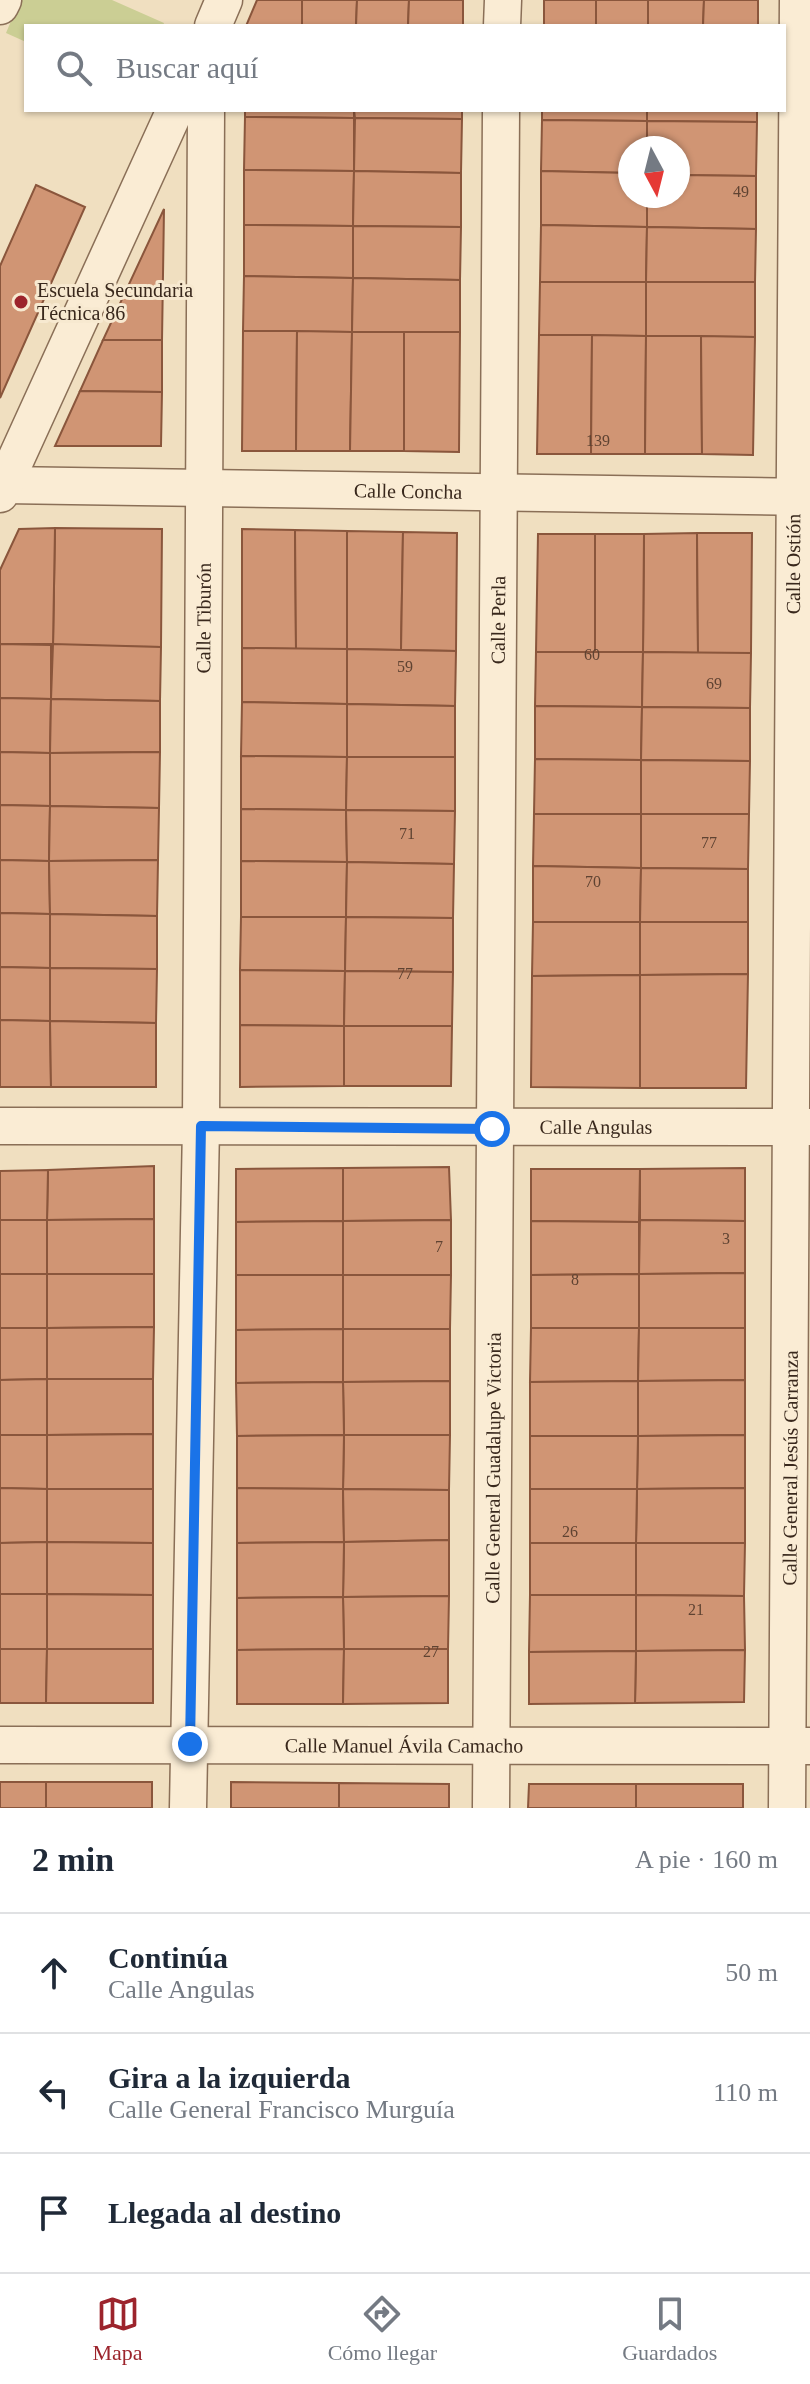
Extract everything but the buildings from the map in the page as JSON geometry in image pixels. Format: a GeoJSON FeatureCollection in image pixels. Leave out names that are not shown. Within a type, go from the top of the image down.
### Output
{"type":"FeatureCollection","features":[{"type":"Feature","properties":{"kind":"street"},"geometry":{"type":"LineString","coordinates":[[0,6],[3,0]]}},
{"type":"Feature","properties":{"kind":"street"},"geometry":{"type":"LineString","coordinates":[[214,24],[224,0]]}},
{"type":"Feature","properties":{"kind":"street"},"geometry":{"type":"LineString","coordinates":[[502,24],[503,0]]}},
{"type":"Feature","properties":{"kind":"street","name":"Calle Ostión"},"geometry":{"type":"LineString","coordinates":[[798,0],[801,1127]]}},
{"type":"Feature","properties":{"kind":"street"},"geometry":{"type":"LineString","coordinates":[[2,490],[174,112]]}},
{"type":"Feature","properties":{"kind":"street","name":"Calle Tiburón"},"geometry":{"type":"LineString","coordinates":[[188,1808],[201,1126],[206,112]]}},
{"type":"Feature","properties":{"kind":"street","name":"Calle Perla"},"geometry":{"type":"LineString","coordinates":[[492,1129],[501,112]]}},
{"type":"Feature","properties":{"kind":"street","name":"Calle Concha"},"geometry":{"type":"LineString","coordinates":[[2,490],[800,497]]}},
{"type":"Feature","properties":{"kind":"street","name":"Calle Angulas"},"geometry":{"type":"LineString","coordinates":[[0,1126],[801,1127]]}},
{"type":"Feature","properties":{"kind":"street","name":"Calle General Jesús Carranza"},"geometry":{"type":"LineString","coordinates":[[787,1808],[799,1746],[801,1127]]}},
{"type":"Feature","properties":{"kind":"street","name":"Calle General Guadalupe Victoria"},"geometry":{"type":"LineString","coordinates":[[491,1808],[492,1129]]}},
{"type":"Feature","properties":{"kind":"street","name":"Calle Manuel Ávila Camacho"},"geometry":{"type":"LineString","coordinates":[[0,1745],[799,1746]]}},
{"type":"Feature","properties":{"kind":"green space"},"geometry":{"type":"Polygon","coordinates":[[[20,0],[112,0],[164,23],[24,24],[24,41],[6,33],[20,0]]]}},
{"type":"Feature","properties":{"kind":"place","name":"Escuela Secundaria Técnica 86"},"geometry":{"type":"Point","coordinates":[21,302]}},
{"type":"Feature","properties":{"kind":"route"},"geometry":{"type":"LineString","coordinates":[[190,1744],[201,1126],[492,1129]]}}]}
